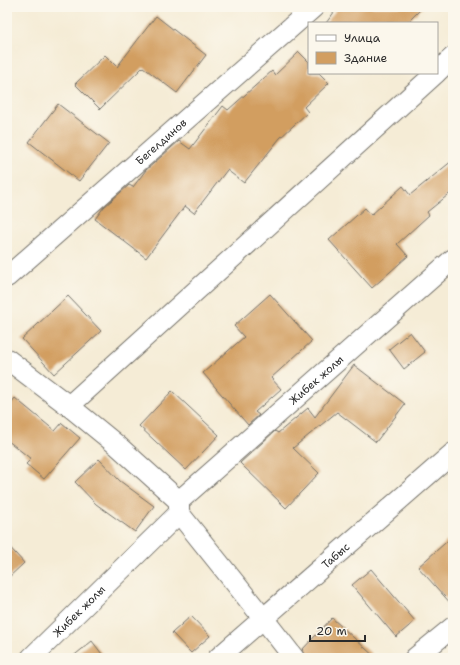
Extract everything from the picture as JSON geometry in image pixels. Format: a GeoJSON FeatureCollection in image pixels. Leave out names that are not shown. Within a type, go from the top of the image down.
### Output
{"type":"FeatureCollection","features":[{"type":"Feature","properties":{"kind":"street","name":"Бегелдинов"},"geometry":{"type":"LineString","coordinates":[[7,276],[314,7]]}},
{"type":"Feature","properties":{"kind":"street"},"geometry":{"type":"LineString","coordinates":[[438,70],[453,57]]}},
{"type":"Feature","properties":{"kind":"street"},"geometry":{"type":"LineString","coordinates":[[68,406],[434,74]]}},
{"type":"Feature","properties":{"kind":"street","name":"Жибек жолы"},"geometry":{"type":"LineString","coordinates":[[31,658],[179,507],[453,259]]}},
{"type":"Feature","properties":{"kind":"street"},"geometry":{"type":"LineString","coordinates":[[7,359],[118,446],[179,507],[294,658]]}},
{"type":"Feature","properties":{"kind":"street","name":"Табыс"},"geometry":{"type":"LineString","coordinates":[[218,658],[453,453]]}},
{"type":"Feature","properties":{"kind":"street"},"geometry":{"type":"LineString","coordinates":[[415,658],[453,627]]}},
{"type":"Feature","properties":{"kind":"building"},"geometry":{"type":"Polygon","coordinates":[[[338,7],[423,7],[408,22],[327,22],[338,7]]]}},
{"type":"Feature","properties":{"kind":"building"},"geometry":{"type":"Polygon","coordinates":[[[156,16],[206,55],[177,93],[143,67],[100,109],[75,84],[105,55],[117,67],[156,16]]]}},
{"type":"Feature","properties":{"kind":"building"},"geometry":{"type":"Polygon","coordinates":[[[299,52],[308,61],[308,74],[320,74],[329,83],[304,107],[308,112],[280,138],[244,183],[227,170],[194,213],[185,206],[146,258],[95,219],[104,207],[129,185],[133,187],[146,170],[179,141],[190,149],[223,106],[228,110],[272,71],[275,75],[299,52]]]}},
{"type":"Feature","properties":{"kind":"building"},"geometry":{"type":"Polygon","coordinates":[[[58,104],[109,143],[79,181],[29,142],[58,104]]]}},
{"type":"Feature","properties":{"kind":"building"},"geometry":{"type":"Polygon","coordinates":[[[453,160],[453,191],[427,212],[429,215],[397,244],[408,256],[372,288],[329,240],[365,208],[371,215],[403,186],[410,195],[453,160]]]}},
{"type":"Feature","properties":{"kind":"building"},"geometry":{"type":"Polygon","coordinates":[[[270,294],[312,341],[271,378],[281,389],[255,412],[259,415],[248,425],[203,373],[244,337],[234,326],[270,294]]]}},
{"type":"Feature","properties":{"kind":"building"},"geometry":{"type":"Polygon","coordinates":[[[68,296],[101,331],[54,374],[22,339],[68,296]]]}},
{"type":"Feature","properties":{"kind":"building"},"geometry":{"type":"Polygon","coordinates":[[[410,332],[425,352],[404,369],[389,349],[410,332]]]}},
{"type":"Feature","properties":{"kind":"building"},"geometry":{"type":"Polygon","coordinates":[[[354,365],[405,404],[376,442],[337,412],[293,448],[319,473],[286,508],[240,463],[275,431],[278,433],[308,408],[315,417],[354,365]]]}},
{"type":"Feature","properties":{"kind":"building"},"geometry":{"type":"Polygon","coordinates":[[[172,391],[219,435],[186,470],[139,426],[172,391]]]}},
{"type":"Feature","properties":{"kind":"building"},"geometry":{"type":"Polygon","coordinates":[[[15,398],[55,431],[62,423],[80,438],[44,479],[26,464],[31,459],[7,440],[7,408],[15,398]]]}},
{"type":"Feature","properties":{"kind":"building"},"geometry":{"type":"Polygon","coordinates":[[[99,459],[120,481],[154,506],[135,532],[96,504],[75,482],[99,459]]]}},
{"type":"Feature","properties":{"kind":"building"},"geometry":{"type":"Polygon","coordinates":[[[453,536],[453,606],[418,567],[453,536]]]}},
{"type":"Feature","properties":{"kind":"building"},"geometry":{"type":"Polygon","coordinates":[[[7,544],[24,563],[7,579],[7,544]]]}},
{"type":"Feature","properties":{"kind":"building"},"geometry":{"type":"Polygon","coordinates":[[[371,569],[415,621],[396,637],[352,585],[371,569]]]}},
{"type":"Feature","properties":{"kind":"building"},"geometry":{"type":"Polygon","coordinates":[[[191,616],[210,636],[191,653],[172,633],[191,616]]]}},
{"type":"Feature","properties":{"kind":"building"},"geometry":{"type":"Polygon","coordinates":[[[332,618],[376,658],[305,658],[302,650],[332,618]]]}},
{"type":"Feature","properties":{"kind":"building"},"geometry":{"type":"Polygon","coordinates":[[[92,641],[105,658],[71,658],[92,641]]]}}]}
